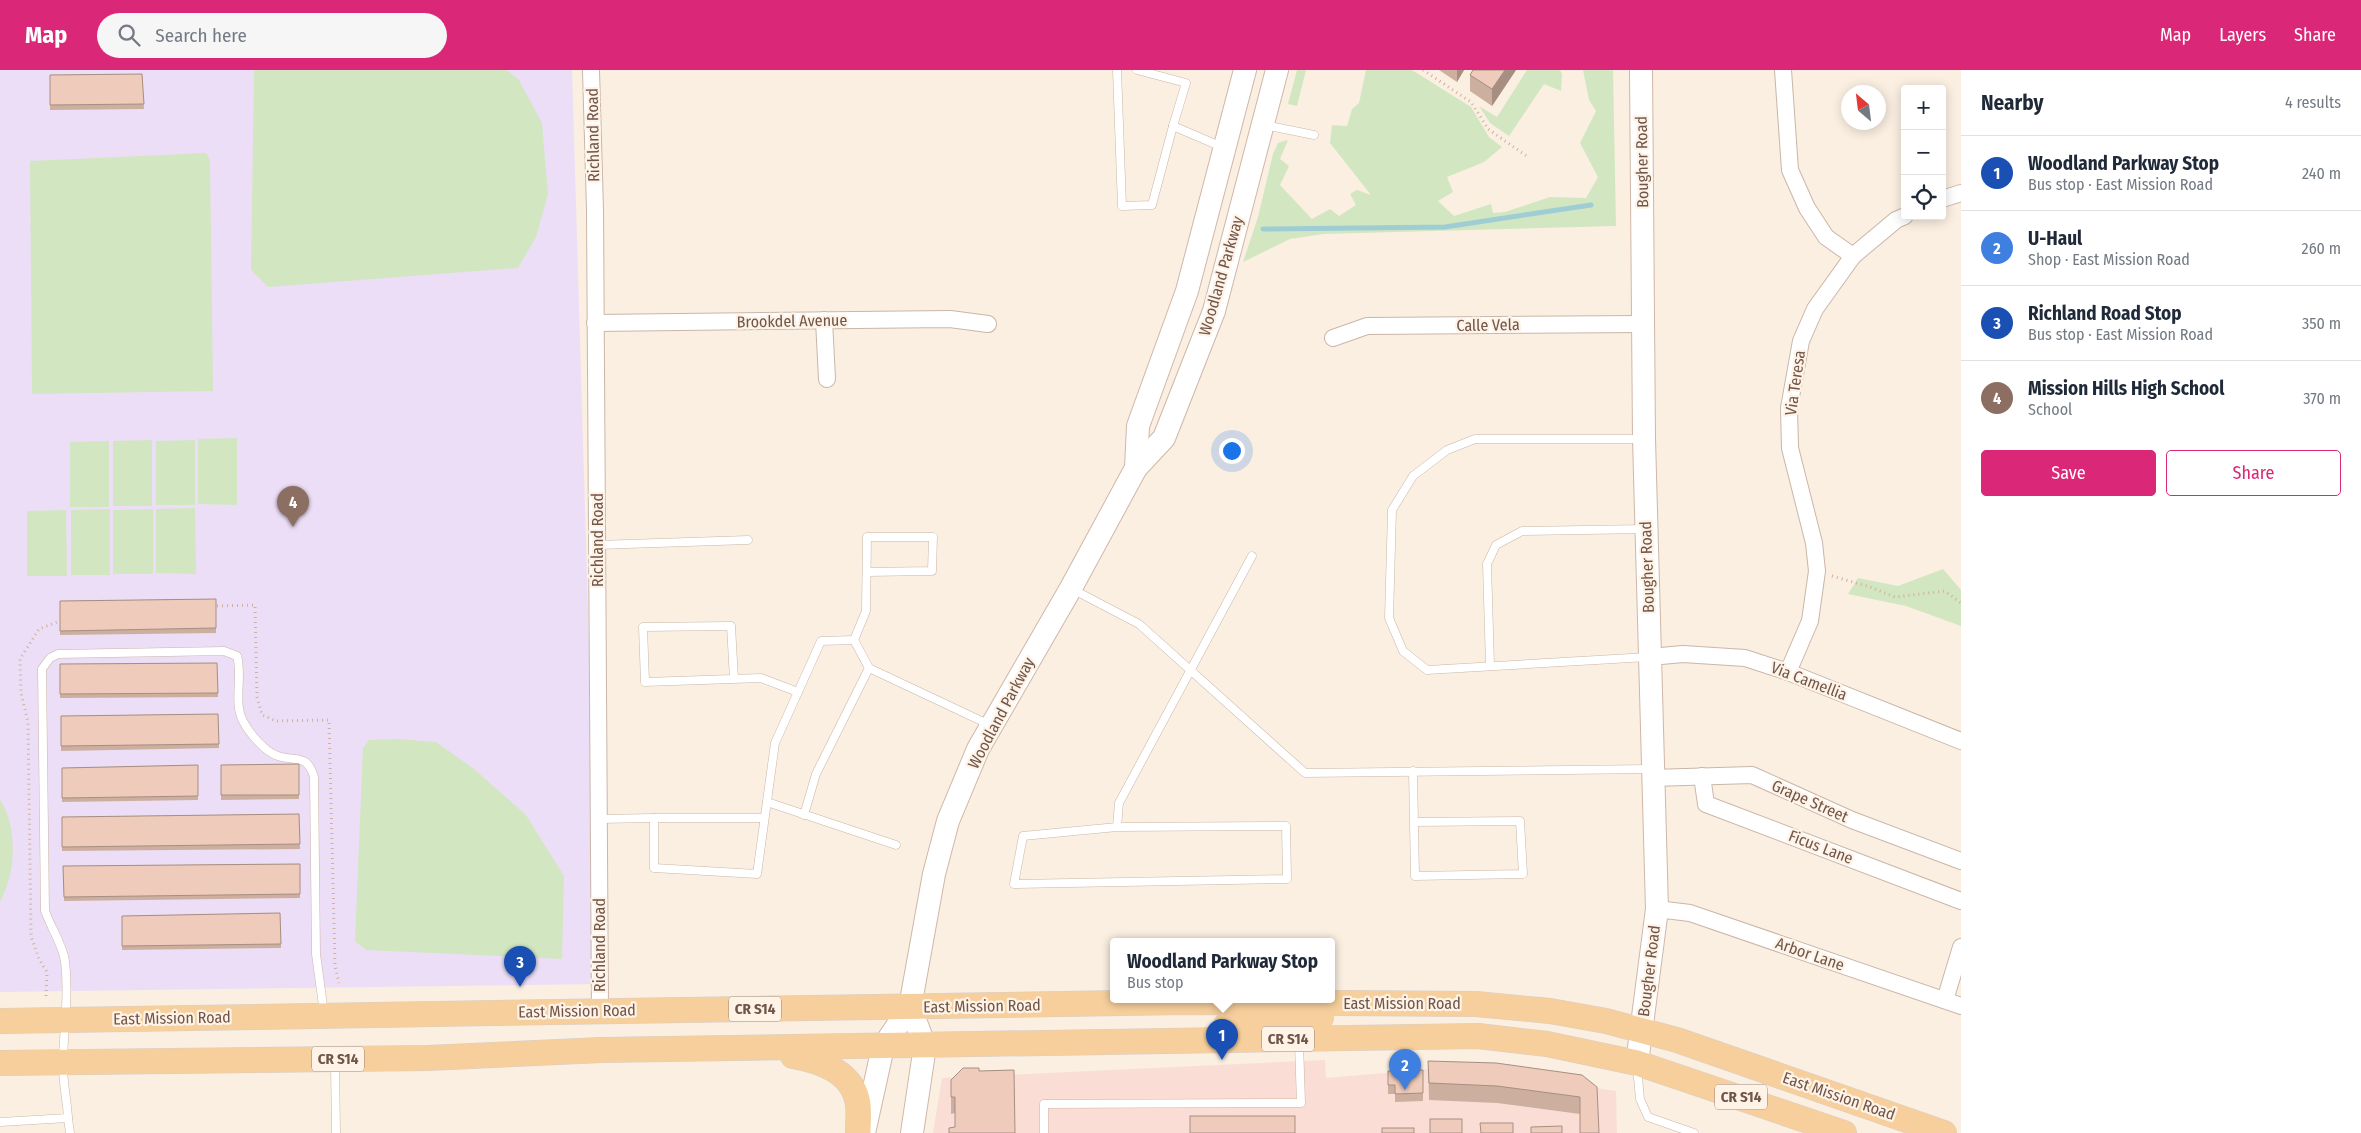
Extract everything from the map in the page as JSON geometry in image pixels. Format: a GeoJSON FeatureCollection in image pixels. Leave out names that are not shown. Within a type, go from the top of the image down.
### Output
{"type":"FeatureCollection","features":[{"type":"Feature","properties":{"kind":"main road","name":"Woodland Parkway"},"geometry":{"type":"LineString","coordinates":[[1136,468],[1138,426],[1187,290],[1245,70]]}},
{"type":"Feature","properties":{"kind":"main road","name":"Woodland Parkway"},"geometry":{"type":"LineString","coordinates":[[864,1133],[883,1047],[910,1007],[934,874],[948,821],[978,749],[1071,588],[1136,468],[1164,438],[1214,311],[1277,70]]}},
{"type":"Feature","properties":{"kind":"main road","name":"Bougher Road"},"geometry":{"type":"LineString","coordinates":[[1637,1062],[1657,909],[1644,439],[1641,70]]}},
{"type":"Feature","properties":{"kind":"main road","name":"East Mission Road"},"geometry":{"type":"LineString","coordinates":[[0,1021],[1129,1003]]}},
{"type":"Feature","properties":{"kind":"main road","name":"East Mission Road"},"geometry":{"type":"LineString","coordinates":[[1335,1003],[1476,1004],[1550,1011],[1606,1021],[1677,1040],[1944,1133]]}},
{"type":"Feature","properties":{"kind":"main road"},"geometry":{"type":"LineString","coordinates":[[1153,1043],[1154,1034],[1159,1029],[1362,1016],[1406,1003]]}},
{"type":"Feature","properties":{"kind":"main road"},"geometry":{"type":"LineString","coordinates":[[910,1007],[925,1046],[912,1133]]}},
{"type":"Feature","properties":{"kind":"main road","name":"East Mission Road"},"geometry":{"type":"LineString","coordinates":[[0,1063],[335,1059],[602,1050],[1153,1043],[1299,1038],[1478,1036],[1547,1044],[1637,1062],[1800,1122],[1844,1133]]}},
{"type":"Feature","properties":{"kind":"main road"},"geometry":{"type":"LineString","coordinates":[[752,1048],[813,1060],[830,1066],[844,1076],[858,1104],[858,1133]]}},
{"type":"Feature","properties":{"kind":"street","name":"Richland Road"},"geometry":{"type":"LineString","coordinates":[[591,70],[595,323],[600,1011]]}},
{"type":"Feature","properties":{"kind":"street"},"geometry":{"type":"LineString","coordinates":[[1783,70],[1790,170],[1807,208],[1826,237],[1852,256]]}},
{"type":"Feature","properties":{"kind":"street"},"geometry":{"type":"LineString","coordinates":[[1946,199],[1961,193]]}},
{"type":"Feature","properties":{"kind":"street","name":"Via Teresa"},"geometry":{"type":"LineString","coordinates":[[1788,672],[1810,621],[1817,571],[1814,543],[1790,448],[1790,408],[1801,341],[1815,309],[1852,256],[1901,218]]}},
{"type":"Feature","properties":{"kind":"street","name":"Brookdel Avenue"},"geometry":{"type":"LineString","coordinates":[[595,323],[950,319],[988,324]]}},
{"type":"Feature","properties":{"kind":"street"},"geometry":{"type":"LineString","coordinates":[[824,320],[827,379]]}},
{"type":"Feature","properties":{"kind":"street","name":"Calle Vela"},"geometry":{"type":"LineString","coordinates":[[1333,338],[1367,326],[1644,324]]}},
{"type":"Feature","properties":{"kind":"street","name":"Via Camellia"},"geometry":{"type":"LineString","coordinates":[[1650,657],[1683,654],[1745,658],[1788,672],[1961,741]]}},
{"type":"Feature","properties":{"kind":"street","name":"Grape Street"},"geometry":{"type":"LineString","coordinates":[[1652,774],[1752,775],[1852,820],[1961,861]]}},
{"type":"Feature","properties":{"kind":"street","name":"Ficus Lane"},"geometry":{"type":"LineString","coordinates":[[1702,776],[1706,804],[1961,901]]}},
{"type":"Feature","properties":{"kind":"street","name":"Arbor Lane"},"geometry":{"type":"LineString","coordinates":[[1657,909],[1690,913],[1961,1006]]}},
{"type":"Feature","properties":{"kind":"street"},"geometry":{"type":"LineString","coordinates":[[1945,1000],[1961,946]]}},
{"type":"Feature","properties":{"kind":"lane"},"geometry":{"type":"LineString","coordinates":[[1117,70],[1122,206],[1152,205],[1186,83],[1137,70]]}},
{"type":"Feature","properties":{"kind":"lane"},"geometry":{"type":"LineString","coordinates":[[1262,125],[1314,135]]}},
{"type":"Feature","properties":{"kind":"lane"},"geometry":{"type":"LineString","coordinates":[[1173,126],[1224,148]]}},
{"type":"Feature","properties":{"kind":"lane"},"geometry":{"type":"LineString","coordinates":[[1644,439],[1475,439],[1447,450],[1413,476],[1392,510],[1389,618],[1403,651],[1427,670],[1650,657]]}},
{"type":"Feature","properties":{"kind":"lane"},"geometry":{"type":"LineString","coordinates":[[1490,665],[1487,564],[1496,545],[1522,531],[1646,529]]}},
{"type":"Feature","properties":{"kind":"lane"},"geometry":{"type":"LineString","coordinates":[[854,640],[866,611],[866,572],[867,537],[933,537],[932,570],[866,572]]}},
{"type":"Feature","properties":{"kind":"lane"},"geometry":{"type":"LineString","coordinates":[[597,546],[748,540]]}},
{"type":"Feature","properties":{"kind":"lane"},"geometry":{"type":"LineString","coordinates":[[1117,827],[1119,803],[1252,556]]}},
{"type":"Feature","properties":{"kind":"lane"},"geometry":{"type":"LineString","coordinates":[[1071,588],[1139,624],[1305,773],[1414,771],[1652,774]]}},
{"type":"Feature","properties":{"kind":"lane"},"geometry":{"type":"LineString","coordinates":[[734,679],[731,626],[643,627],[645,682],[734,679],[761,678],[798,692]]}},
{"type":"Feature","properties":{"kind":"lane"},"geometry":{"type":"LineString","coordinates":[[654,818],[654,868],[757,874],[774,744],[821,641],[854,640]]}},
{"type":"Feature","properties":{"kind":"lane"},"geometry":{"type":"LineString","coordinates":[[854,640],[869,668],[992,726]]}},
{"type":"Feature","properties":{"kind":"lane"},"geometry":{"type":"LineString","coordinates":[[70,1133],[63,1062],[67,1020],[65,961],[61,944],[50,926],[45,911],[42,669],[50,658],[66,652],[224,651],[237,656],[242,720],[265,748],[278,756],[306,762],[311,767],[314,777],[316,954],[324,1016]]}},
{"type":"Feature","properties":{"kind":"lane"},"geometry":{"type":"LineString","coordinates":[[804,816],[816,774],[869,668]]}},
{"type":"Feature","properties":{"kind":"lane"},"geometry":{"type":"LineString","coordinates":[[1414,771],[1414,822],[1415,876],[1523,874],[1520,821],[1414,822]]}},
{"type":"Feature","properties":{"kind":"lane"},"geometry":{"type":"LineString","coordinates":[[767,802],[804,816],[896,845]]}},
{"type":"Feature","properties":{"kind":"lane"},"geometry":{"type":"LineString","coordinates":[[599,819],[764,818]]}},
{"type":"Feature","properties":{"kind":"lane"},"geometry":{"type":"LineString","coordinates":[[1286,826],[1287,879],[1014,884],[1023,836],[1117,827],[1286,826]]}},
{"type":"Feature","properties":{"kind":"lane"},"geometry":{"type":"LineString","coordinates":[[1044,1133],[1044,1104],[1301,1103],[1299,1038]]}},
{"type":"Feature","properties":{"kind":"lane"},"geometry":{"type":"LineString","coordinates":[[335,1059],[336,1133]]}},
{"type":"Feature","properties":{"kind":"lane"},"geometry":{"type":"LineString","coordinates":[[1637,1062],[1640,1099],[1648,1117],[1694,1133]]}},
{"type":"Feature","properties":{"kind":"lane"},"geometry":{"type":"LineString","coordinates":[[0,1122],[68,1118]]}},
{"type":"Feature","properties":{"kind":"path"},"geometry":{"type":"LineString","coordinates":[[1423,70],[1471,102],[1488,129],[1528,157]]}},
{"type":"Feature","properties":{"kind":"path"},"geometry":{"type":"LineString","coordinates":[[1817,571],[1870,587],[1895,597],[1945,592],[1961,603]]}},
{"type":"Feature","properties":{"kind":"path"},"geometry":{"type":"LineString","coordinates":[[207,607],[255,605],[257,697],[262,715],[276,721],[329,720],[335,966],[339,982]]}},
{"type":"Feature","properties":{"kind":"path"},"geometry":{"type":"LineString","coordinates":[[46,996],[47,972],[39,958],[31,936],[28,722],[21,693],[20,658],[39,629],[64,619]]}},
{"type":"Feature","properties":{"kind":"shaded area"},"geometry":{"type":"Polygon","coordinates":[[[0,70],[572,70],[599,984],[0,992],[0,70]]]}},
{"type":"Feature","properties":{"kind":"shaded area"},"geometry":{"type":"Polygon","coordinates":[[[1325,1060],[1326,1078],[1455,1067],[1616,1091],[1617,1133],[933,1133],[942,1078],[1325,1060]]]}},
{"type":"Feature","properties":{"kind":"green space"},"geometry":{"type":"Polygon","coordinates":[[[254,70],[507,70],[519,80],[542,123],[548,194],[536,237],[518,268],[268,287],[251,270],[254,70]]]}},
{"type":"Feature","properties":{"kind":"green space"},"geometry":{"type":"Polygon","coordinates":[[[1297,70],[1306,70],[1297,106],[1288,104],[1297,70]]]}},
{"type":"Feature","properties":{"kind":"green space"},"geometry":{"type":"Polygon","coordinates":[[[1366,70],[1412,70],[1471,107],[1489,137],[1502,147],[1484,162],[1447,177],[1453,192],[1438,201],[1454,216],[1491,204],[1493,213],[1505,212],[1550,197],[1586,198],[1598,177],[1580,143],[1596,111],[1589,100],[1583,70],[1613,70],[1616,226],[1323,234],[1290,239],[1243,262],[1258,217],[1273,154],[1278,143],[1288,140],[1280,159],[1289,166],[1280,185],[1312,219],[1330,209],[1339,216],[1356,205],[1350,194],[1357,190],[1371,195],[1330,143],[1332,125],[1347,126],[1352,109],[1359,103],[1366,70]]]}},
{"type":"Feature","properties":{"kind":"green space"},"geometry":{"type":"Polygon","coordinates":[[[1527,70],[1560,70],[1562,74],[1561,91],[1544,84],[1509,136],[1490,123],[1479,106],[1497,117],[1527,70]]]}},
{"type":"Feature","properties":{"kind":"green space"},"geometry":{"type":"Polygon","coordinates":[[[206,153],[210,160],[213,391],[32,394],[30,161],[206,153]]]}},
{"type":"Feature","properties":{"kind":"green space"},"geometry":{"type":"Polygon","coordinates":[[[237,438],[237,505],[198,504],[198,439],[237,438]]]}},
{"type":"Feature","properties":{"kind":"green space"},"geometry":{"type":"Polygon","coordinates":[[[152,440],[152,506],[113,506],[113,441],[152,440]]]}},
{"type":"Feature","properties":{"kind":"green space"},"geometry":{"type":"Polygon","coordinates":[[[195,440],[195,505],[156,505],[156,441],[195,440]]]}},
{"type":"Feature","properties":{"kind":"green space"},"geometry":{"type":"Polygon","coordinates":[[[109,441],[109,507],[70,507],[70,442],[109,441]]]}},
{"type":"Feature","properties":{"kind":"green space"},"geometry":{"type":"Polygon","coordinates":[[[195,508],[196,574],[156,573],[156,509],[195,508]]]}},
{"type":"Feature","properties":{"kind":"green space"},"geometry":{"type":"Polygon","coordinates":[[[110,509],[110,575],[71,575],[71,510],[110,509]]]}},
{"type":"Feature","properties":{"kind":"green space"},"geometry":{"type":"Polygon","coordinates":[[[153,509],[153,574],[113,574],[113,510],[153,509]]]}},
{"type":"Feature","properties":{"kind":"green space"},"geometry":{"type":"Polygon","coordinates":[[[66,510],[67,576],[27,576],[27,511],[66,510]]]}},
{"type":"Feature","properties":{"kind":"green space"},"geometry":{"type":"Polygon","coordinates":[[[1943,569],[1961,590],[1961,626],[1906,606],[1848,594],[1858,578],[1898,586],[1943,569]]]}},
{"type":"Feature","properties":{"kind":"green space"},"geometry":{"type":"Polygon","coordinates":[[[396,739],[436,742],[474,769],[526,815],[564,876],[562,959],[366,950],[355,941],[363,748],[369,740],[396,739]]]}},
{"type":"Feature","properties":{"kind":"green space"},"geometry":{"type":"Polygon","coordinates":[[[0,800],[6,810],[10,823],[13,850],[9,878],[0,901],[0,800]]]}},
{"type":"Feature","properties":{"kind":"building"},"geometry":{"type":"Polygon","coordinates":[[[1473,70],[1505,70],[1492,89],[1470,75],[1473,70]]]}},
{"type":"Feature","properties":{"kind":"building"},"geometry":{"type":"Polygon","coordinates":[[[142,74],[144,104],[50,105],[50,75],[142,74]]]}},
{"type":"Feature","properties":{"kind":"building"},"geometry":{"type":"Polygon","coordinates":[[[216,599],[216,628],[60,631],[60,601],[216,599]]]}},
{"type":"Feature","properties":{"kind":"building"},"geometry":{"type":"Polygon","coordinates":[[[217,663],[218,693],[60,694],[60,664],[217,663]]]}},
{"type":"Feature","properties":{"kind":"building"},"geometry":{"type":"Polygon","coordinates":[[[218,714],[219,744],[61,746],[61,716],[218,714]]]}},
{"type":"Feature","properties":{"kind":"building"},"geometry":{"type":"Polygon","coordinates":[[[299,764],[299,795],[221,795],[221,765],[299,764]]]}},
{"type":"Feature","properties":{"kind":"building"},"geometry":{"type":"Polygon","coordinates":[[[198,765],[198,796],[62,798],[62,768],[198,765]]]}},
{"type":"Feature","properties":{"kind":"building"},"geometry":{"type":"Polygon","coordinates":[[[299,814],[300,844],[62,847],[62,817],[299,814]]]}},
{"type":"Feature","properties":{"kind":"building"},"geometry":{"type":"Polygon","coordinates":[[[300,864],[300,894],[64,897],[63,866],[300,864]]]}},
{"type":"Feature","properties":{"kind":"building"},"geometry":{"type":"Polygon","coordinates":[[[280,913],[281,944],[122,946],[122,916],[280,913]]]}},
{"type":"Feature","properties":{"kind":"building"},"geometry":{"type":"Polygon","coordinates":[[[1428,1061],[1496,1063],[1582,1075],[1597,1087],[1599,1133],[1580,1133],[1580,1097],[1497,1086],[1429,1083],[1428,1061]]]}},
{"type":"Feature","properties":{"kind":"building"},"geometry":{"type":"Polygon","coordinates":[[[963,1068],[979,1068],[979,1071],[1014,1070],[1015,1133],[949,1133],[949,1128],[955,1127],[955,1097],[951,1097],[951,1080],[963,1068]]]}},
{"type":"Feature","properties":{"kind":"building"},"geometry":{"type":"Polygon","coordinates":[[[1423,1070],[1423,1093],[1395,1094],[1395,1085],[1388,1085],[1388,1071],[1423,1070]]]}},
{"type":"Feature","properties":{"kind":"building"},"geometry":{"type":"Polygon","coordinates":[[[1190,1116],[1295,1116],[1295,1133],[1190,1133],[1190,1116]]]}},
{"type":"Feature","properties":{"kind":"building"},"geometry":{"type":"Polygon","coordinates":[[[1430,1119],[1462,1119],[1462,1133],[1430,1133],[1430,1119]]]}},
{"type":"Feature","properties":{"kind":"building"},"geometry":{"type":"Polygon","coordinates":[[[1480,1123],[1513,1123],[1513,1133],[1481,1133],[1480,1123]]]}},
{"type":"Feature","properties":{"kind":"building"},"geometry":{"type":"Polygon","coordinates":[[[1562,1126],[1562,1133],[1531,1133],[1531,1127],[1562,1126]]]}},
{"type":"Feature","properties":{"kind":"building"},"geometry":{"type":"Polygon","coordinates":[[[1382,1128],[1414,1128],[1414,1133],[1382,1133],[1382,1128]]]}},
{"type":"Feature","properties":{"kind":"waterway"},"geometry":{"type":"LineString","coordinates":[[1263,229],[1445,227],[1591,205]]}},
{"type":"Feature","properties":{"kind":"place","name":"Mission Hills High School"},"geometry":{"type":"Point","coordinates":[293,527]}},
{"type":"Feature","properties":{"kind":"place","name":"Richland Road Stop"},"geometry":{"type":"Point","coordinates":[520,987]}},
{"type":"Feature","properties":{"kind":"place","name":"Woodland Parkway Stop"},"geometry":{"type":"Point","coordinates":[1222,1060]}},
{"type":"Feature","properties":{"kind":"place","name":"U-Haul"},"geometry":{"type":"Point","coordinates":[1405,1090]}}]}
